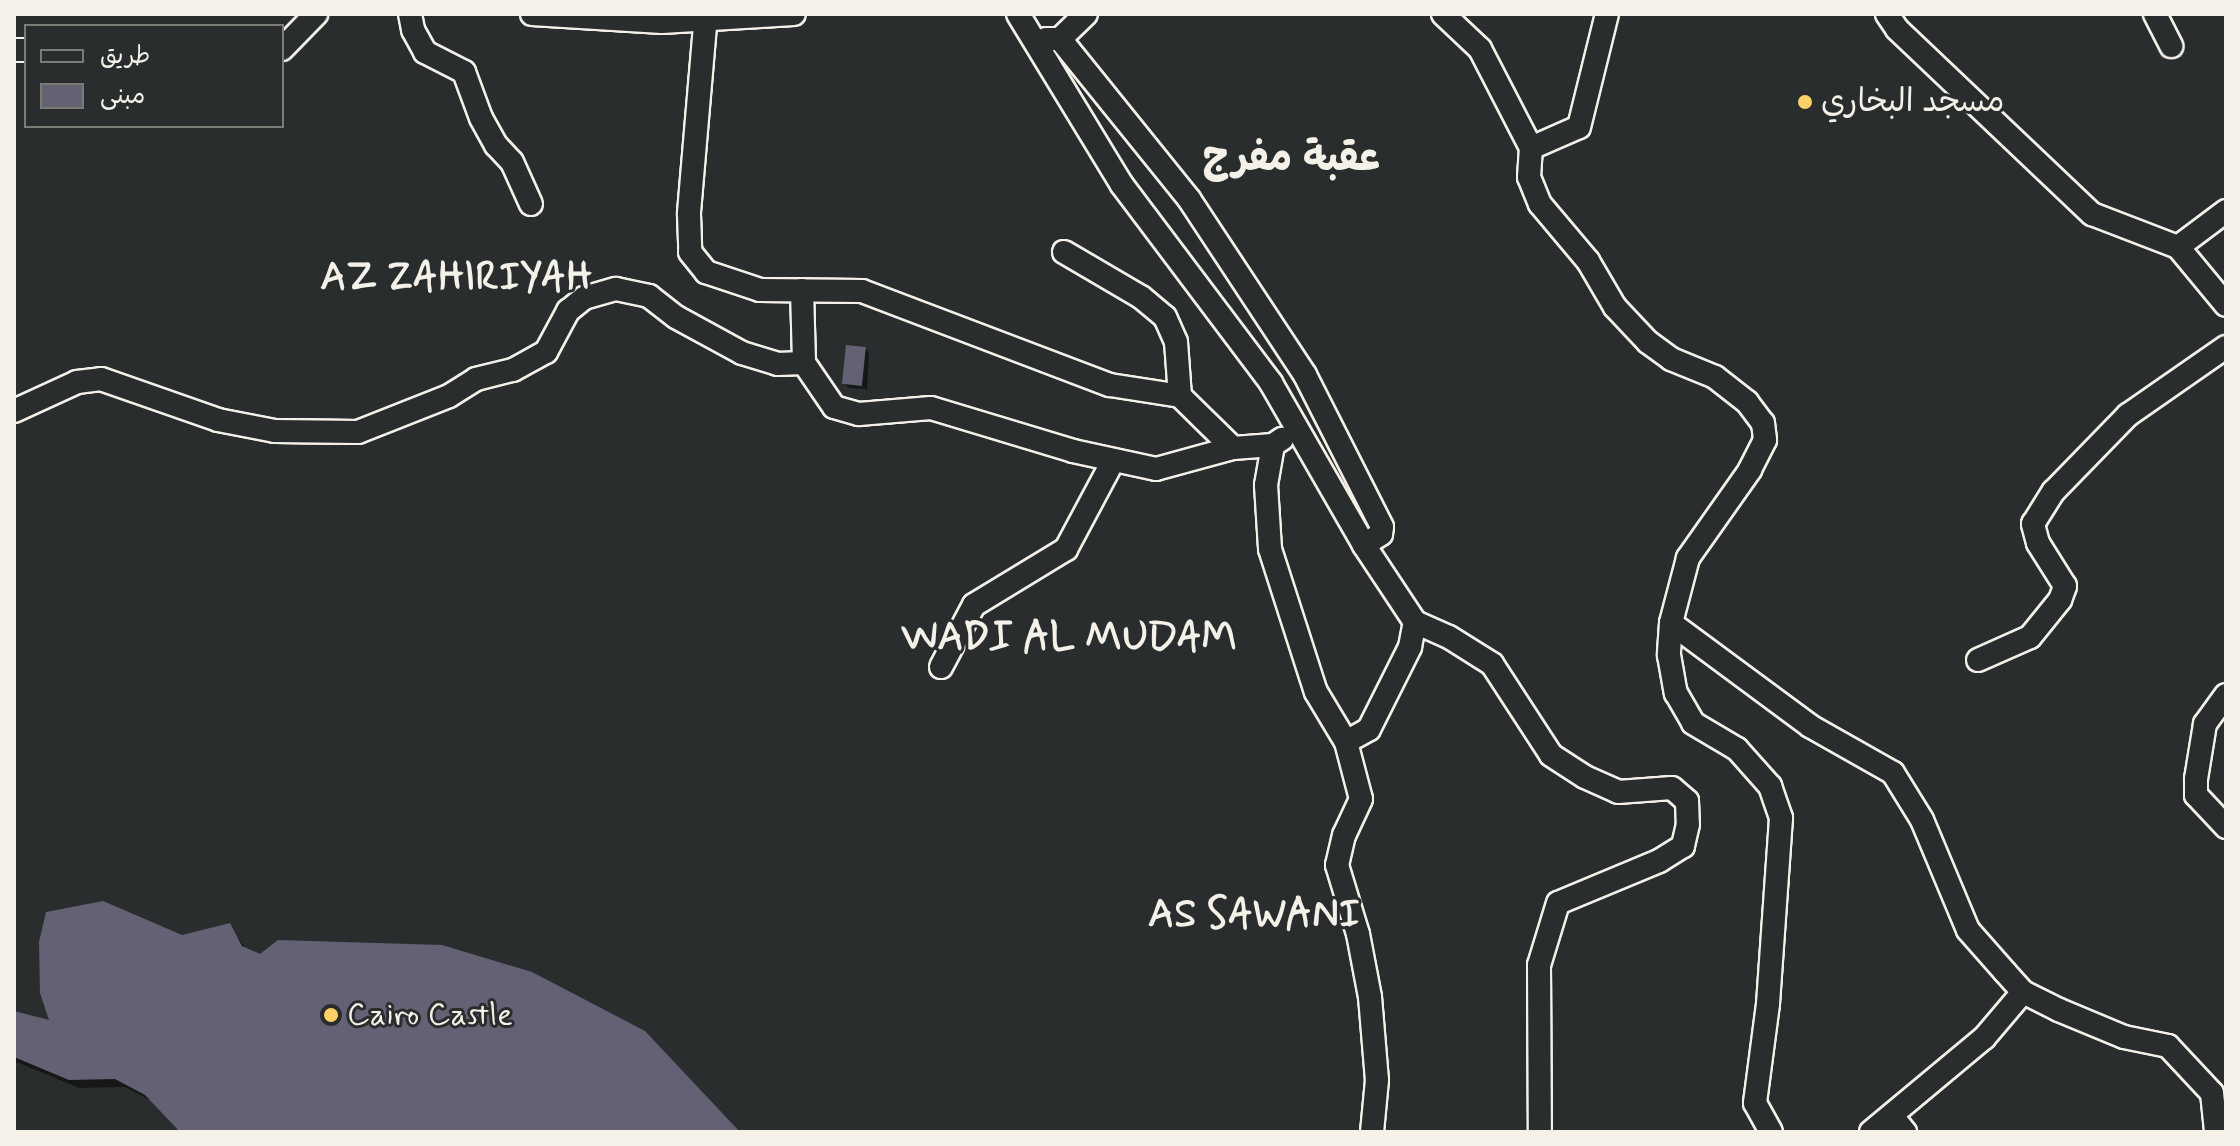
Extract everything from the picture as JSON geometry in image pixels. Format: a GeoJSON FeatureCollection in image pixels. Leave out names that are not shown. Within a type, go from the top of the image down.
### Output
{"type":"FeatureCollection","features":[{"type":"Feature","properties":{"kind":"street"},"geometry":{"type":"LineString","coordinates":[[284,47],[316,14]]}},
{"type":"Feature","properties":{"kind":"street"},"geometry":{"type":"LineString","coordinates":[[410,14],[413,30],[425,52],[464,72],[481,118],[496,145],[512,162],[531,204]]}},
{"type":"Feature","properties":{"kind":"street"},"geometry":{"type":"LineString","coordinates":[[532,14],[706,18],[794,14]]}},
{"type":"Feature","properties":{"kind":"street"},"geometry":{"type":"LineString","coordinates":[[1018,14],[1122,185],[1262,370],[1364,545],[1415,622],[1449,637],[1492,664],[1551,755],[1618,792],[1672,788],[1687,801],[1688,824],[1683,846],[1659,861],[1558,903],[1539,965],[1540,1132]]}},
{"type":"Feature","properties":{"kind":"street"},"geometry":{"type":"LineString","coordinates":[[1035,39],[1060,39],[1086,14]]}},
{"type":"Feature","properties":{"kind":"street"},"geometry":{"type":"LineString","coordinates":[[1443,14],[1480,49],[1531,148],[1529,177],[1540,204],[1588,261],[1615,307],[1648,342],[1671,359],[1715,377],[1747,402],[1763,423],[1765,440],[1750,470],[1688,558],[1671,623],[1669,655],[1676,693],[1693,723],[1737,749],[1770,786],[1781,818],[1768,1004],[1755,1103],[1771,1132]]}},
{"type":"Feature","properties":{"kind":"street"},"geometry":{"type":"LineString","coordinates":[[1531,148],[1579,127],[1607,14]]}},
{"type":"Feature","properties":{"kind":"street"},"geometry":{"type":"LineString","coordinates":[[1887,14],[1897,29],[2092,214],[2178,247],[2226,305]]}},
{"type":"Feature","properties":{"kind":"street"},"geometry":{"type":"LineString","coordinates":[[2155,14],[2171,46]]}},
{"type":"Feature","properties":{"kind":"street"},"geometry":{"type":"LineString","coordinates":[[706,18],[689,214],[690,252],[706,272],[760,290],[862,291],[1110,385],[1180,396],[1233,448]]}},
{"type":"Feature","properties":{"kind":"street"},"geometry":{"type":"LineString","coordinates":[[1060,39],[1189,199],[1305,375],[1382,527],[1381,534],[1364,545]]}},
{"type":"Feature","properties":{"kind":"street"},"geometry":{"type":"LineString","coordinates":[[2178,247],[2226,211]]}},
{"type":"Feature","properties":{"kind":"street"},"geometry":{"type":"LineString","coordinates":[[1064,252],[1141,297],[1165,317],[1176,342],[1180,396]]}},
{"type":"Feature","properties":{"kind":"street"},"geometry":{"type":"LineString","coordinates":[[14,411],[77,382],[101,379],[218,420],[275,431],[358,432],[449,396],[476,379],[513,370],[546,352],[568,311],[584,298],[616,289],[649,296],[676,317],[742,353],[777,364],[804,363]]}},
{"type":"Feature","properties":{"kind":"street"},"geometry":{"type":"LineString","coordinates":[[802,290],[804,363],[834,407],[859,414],[931,408],[1113,461],[1156,469],[1233,448],[1273,445],[1297,429]]}},
{"type":"Feature","properties":{"kind":"street"},"geometry":{"type":"LineString","coordinates":[[1978,660],[2030,637],[2060,600],[2065,586],[2038,543],[2033,524],[2054,491],[2128,415],[2226,347]]}},
{"type":"Feature","properties":{"kind":"street"},"geometry":{"type":"LineString","coordinates":[[1273,445],[1266,485],[1270,549],[1316,692],[1346,742],[1361,799],[1344,835],[1337,865],[1358,934],[1370,997],[1377,1080],[1371,1110],[1372,1132]]}},
{"type":"Feature","properties":{"kind":"street"},"geometry":{"type":"LineString","coordinates":[[941,667],[974,605],[1066,549],[1113,461]]}},
{"type":"Feature","properties":{"kind":"street"},"geometry":{"type":"LineString","coordinates":[[1346,742],[1369,729],[1410,647],[1415,622]]}},
{"type":"Feature","properties":{"kind":"street"},"geometry":{"type":"LineString","coordinates":[[1671,623],[1810,726],[1893,773],[1922,820],[1968,930],[2023,992],[2124,1037],[2168,1046],[2212,1093],[2216,1132]]}},
{"type":"Feature","properties":{"kind":"street"},"geometry":{"type":"LineString","coordinates":[[2226,695],[2205,724],[2196,795],[2226,827]]}},
{"type":"Feature","properties":{"kind":"street"},"geometry":{"type":"LineString","coordinates":[[1871,1132],[1899,1124],[1984,1038],[2023,992]]}},
{"type":"Feature","properties":{"kind":"building"},"geometry":{"type":"Polygon","coordinates":[[[846,345],[866,347],[862,386],[842,384],[846,345]]]}},
{"type":"Feature","properties":{"kind":"building","name":"Cairo Castle"},"geometry":{"type":"Polygon","coordinates":[[[103,901],[182,935],[230,923],[242,946],[260,954],[278,940],[442,945],[532,972],[645,1031],[740,1132],[180,1132],[145,1095],[115,1079],[69,1080],[14,1057],[14,1011],[49,1020],[40,993],[39,942],[46,912],[103,901]]]}},
{"type":"Feature","properties":{"kind":"place","name":"مسجد البخاري"},"geometry":{"type":"Point","coordinates":[1805,102]}},
{"type":"Feature","properties":{"kind":"place","name":"Cairo Castle"},"geometry":{"type":"Point","coordinates":[331,1015]}},
{"type":"Feature","properties":{"kind":"district","name":"عقبة مفرج"},"geometry":{"type":"Point","coordinates":[1291,159]}},
{"type":"Feature","properties":{"kind":"district","name":"AZ ZAHIRIYAH"},"geometry":{"type":"Point","coordinates":[456,278]}},
{"type":"Feature","properties":{"kind":"district","name":"WADI AL MUDAM"},"geometry":{"type":"Point","coordinates":[1069,638]}},
{"type":"Feature","properties":{"kind":"district","name":"AS SAWANI"},"geometry":{"type":"Point","coordinates":[1254,915]}}]}
